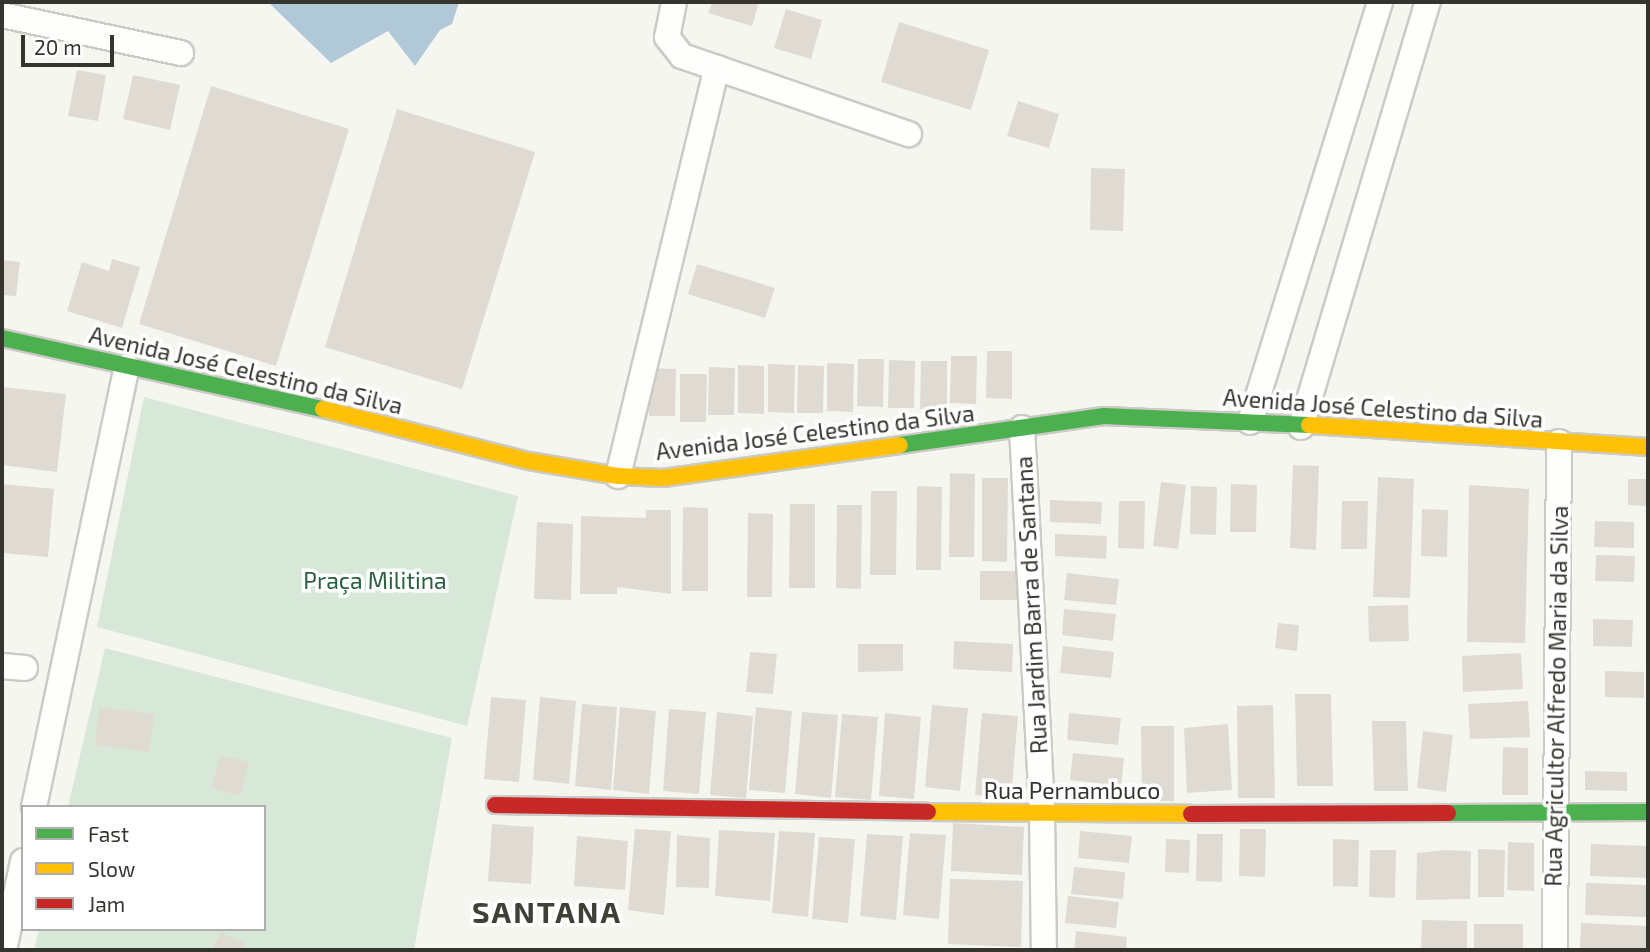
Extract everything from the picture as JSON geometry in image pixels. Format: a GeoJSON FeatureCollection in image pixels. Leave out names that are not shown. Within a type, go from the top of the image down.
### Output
{"type":"FeatureCollection","features":[{"type":"Feature","properties":{"kind":"street"},"geometry":{"type":"LineString","coordinates":[[674,2],[667,37],[682,56],[909,134]]}},
{"type":"Feature","properties":{"kind":"street"},"geometry":{"type":"LineString","coordinates":[[1250,422],[1380,2]]}},
{"type":"Feature","properties":{"kind":"street"},"geometry":{"type":"LineString","coordinates":[[1301,427],[1427,2]]}},
{"type":"Feature","properties":{"kind":"street"},"geometry":{"type":"LineString","coordinates":[[2,16],[181,53]]}},
{"type":"Feature","properties":{"kind":"street"},"geometry":{"type":"LineString","coordinates":[[618,476],[717,68]]}},
{"type":"Feature","properties":{"kind":"street","name":"Avenida José Celestino da Silva"},"geometry":{"type":"LineString","coordinates":[[2,338],[306,405],[529,461],[618,476],[663,478],[1116,416],[1648,447]]}},
{"type":"Feature","properties":{"kind":"street"},"geometry":{"type":"LineString","coordinates":[[34,805],[127,367]]}},
{"type":"Feature","properties":{"kind":"street","name":"Rua Jardim Barra de Santana"},"geometry":{"type":"LineString","coordinates":[[1022,428],[1042,814],[1044,950]]}},
{"type":"Feature","properties":{"kind":"street","name":"Rua Agricultor Alfredo Maria da Silva"},"geometry":{"type":"LineString","coordinates":[[1555,950],[1553,812],[1559,442]]}},
{"type":"Feature","properties":{"kind":"street","name":"Rua Pernambuco"},"geometry":{"type":"LineString","coordinates":[[495,805],[1042,814],[1648,812]]}},
{"type":"Feature","properties":{"kind":"street"},"geometry":{"type":"LineString","coordinates":[[4,950],[21,870]]}},
{"type":"Feature","properties":{"kind":"green space","name":"Praça Militina"},"geometry":{"type":"Polygon","coordinates":[[[144,397],[518,496],[467,726],[97,627],[144,397]]]}},
{"type":"Feature","properties":{"kind":"green space"},"geometry":{"type":"Polygon","coordinates":[[[105,648],[452,738],[414,950],[34,950],[39,931],[266,931],[266,805],[68,805],[105,648]]]}},
{"type":"Feature","properties":{"kind":"water"},"geometry":{"type":"Polygon","coordinates":[[[268,2],[459,2],[452,24],[440,30],[415,66],[388,31],[331,63],[268,2]]]}},
{"type":"Feature","properties":{"kind":"building"},"geometry":{"type":"Polygon","coordinates":[[[712,2],[759,2],[752,26],[708,13],[712,2]]]}},
{"type":"Feature","properties":{"kind":"building"},"geometry":{"type":"Polygon","coordinates":[[[786,9],[822,20],[811,59],[774,48],[786,9]]]}},
{"type":"Feature","properties":{"kind":"building"},"geometry":{"type":"Polygon","coordinates":[[[899,22],[989,50],[971,110],[881,82],[899,22]]]}},
{"type":"Feature","properties":{"kind":"building"},"geometry":{"type":"Polygon","coordinates":[[[77,70],[106,75],[98,121],[68,116],[77,70]]]}},
{"type":"Feature","properties":{"kind":"building"},"geometry":{"type":"Polygon","coordinates":[[[133,75],[180,85],[170,130],[123,119],[133,75]]]}},
{"type":"Feature","properties":{"kind":"building"},"geometry":{"type":"Polygon","coordinates":[[[211,86],[349,129],[276,366],[139,324],[211,86]]]}},
{"type":"Feature","properties":{"kind":"building"},"geometry":{"type":"Polygon","coordinates":[[[1018,101],[1059,114],[1049,148],[1007,136],[1018,101]]]}},
{"type":"Feature","properties":{"kind":"building"},"geometry":{"type":"Polygon","coordinates":[[[397,109],[535,152],[462,389],[325,347],[397,109]]]}},
{"type":"Feature","properties":{"kind":"building"},"geometry":{"type":"Polygon","coordinates":[[[1091,168],[1125,169],[1123,231],[1090,230],[1091,168]]]}},
{"type":"Feature","properties":{"kind":"building"},"geometry":{"type":"Polygon","coordinates":[[[112,259],[140,267],[122,328],[67,311],[82,262],[109,271],[112,259]]]}},
{"type":"Feature","properties":{"kind":"building"},"geometry":{"type":"Polygon","coordinates":[[[2,260],[20,262],[16,296],[2,295],[2,260]]]}},
{"type":"Feature","properties":{"kind":"building"},"geometry":{"type":"Polygon","coordinates":[[[697,264],[775,288],[765,318],[688,294],[697,264]]]}},
{"type":"Feature","properties":{"kind":"building"},"geometry":{"type":"Polygon","coordinates":[[[987,351],[1012,351],[1012,399],[986,398],[987,351]]]}},
{"type":"Feature","properties":{"kind":"building"},"geometry":{"type":"Polygon","coordinates":[[[951,356],[977,356],[976,404],[950,403],[951,356]]]}},
{"type":"Feature","properties":{"kind":"building"},"geometry":{"type":"Polygon","coordinates":[[[858,359],[884,359],[883,407],[857,406],[858,359]]]}},
{"type":"Feature","properties":{"kind":"building"},"geometry":{"type":"Polygon","coordinates":[[[889,360],[915,361],[914,408],[888,408],[889,360]]]}},
{"type":"Feature","properties":{"kind":"building"},"geometry":{"type":"Polygon","coordinates":[[[921,361],[947,361],[947,409],[920,409],[921,361]]]}},
{"type":"Feature","properties":{"kind":"building"},"geometry":{"type":"Polygon","coordinates":[[[827,363],[854,364],[853,412],[827,411],[827,363]]]}},
{"type":"Feature","properties":{"kind":"building"},"geometry":{"type":"Polygon","coordinates":[[[768,364],[795,365],[794,413],[768,412],[768,364]]]}},
{"type":"Feature","properties":{"kind":"building"},"geometry":{"type":"Polygon","coordinates":[[[738,365],[764,366],[764,414],[738,413],[738,365]]]}},
{"type":"Feature","properties":{"kind":"building"},"geometry":{"type":"Polygon","coordinates":[[[798,365],[824,366],[823,413],[797,413],[798,365]]]}},
{"type":"Feature","properties":{"kind":"building"},"geometry":{"type":"Polygon","coordinates":[[[709,367],[735,368],[734,415],[708,415],[709,367]]]}},
{"type":"Feature","properties":{"kind":"building"},"geometry":{"type":"Polygon","coordinates":[[[650,368],[676,369],[675,416],[649,416],[650,368]]]}},
{"type":"Feature","properties":{"kind":"building"},"geometry":{"type":"Polygon","coordinates":[[[680,374],[707,374],[706,422],[680,422],[680,374]]]}},
{"type":"Feature","properties":{"kind":"building"},"geometry":{"type":"Polygon","coordinates":[[[2,387],[66,394],[57,472],[2,465],[2,387]]]}},
{"type":"Feature","properties":{"kind":"building"},"geometry":{"type":"Polygon","coordinates":[[[1293,465],[1319,466],[1316,550],[1290,548],[1293,465]]]}},
{"type":"Feature","properties":{"kind":"building"},"geometry":{"type":"Polygon","coordinates":[[[950,473],[975,474],[974,557],[949,557],[950,473]]]}},
{"type":"Feature","properties":{"kind":"building"},"geometry":{"type":"Polygon","coordinates":[[[1378,477],[1414,479],[1410,598],[1373,597],[1378,477]]]}},
{"type":"Feature","properties":{"kind":"building"},"geometry":{"type":"Polygon","coordinates":[[[982,478],[1008,478],[1007,562],[982,561],[982,478]]]}},
{"type":"Feature","properties":{"kind":"building"},"geometry":{"type":"Polygon","coordinates":[[[1628,479],[1648,479],[1648,506],[1628,505],[1628,479]]]}},
{"type":"Feature","properties":{"kind":"building"},"geometry":{"type":"Polygon","coordinates":[[[1161,482],[1186,485],[1178,549],[1153,546],[1161,482]]]}},
{"type":"Feature","properties":{"kind":"building"},"geometry":{"type":"Polygon","coordinates":[[[2,484],[54,489],[48,557],[2,553],[2,484]]]}},
{"type":"Feature","properties":{"kind":"building"},"geometry":{"type":"Polygon","coordinates":[[[1231,484],[1257,485],[1256,532],[1230,532],[1231,484]]]}},
{"type":"Feature","properties":{"kind":"building"},"geometry":{"type":"Polygon","coordinates":[[[1469,485],[1529,489],[1525,643],[1467,642],[1469,485]]]}},
{"type":"Feature","properties":{"kind":"building"},"geometry":{"type":"Polygon","coordinates":[[[917,486],[942,487],[941,570],[916,570],[917,486]]]}},
{"type":"Feature","properties":{"kind":"building"},"geometry":{"type":"Polygon","coordinates":[[[1191,486],[1217,487],[1216,535],[1190,534],[1191,486]]]}},
{"type":"Feature","properties":{"kind":"building"},"geometry":{"type":"Polygon","coordinates":[[[871,491],[897,491],[896,575],[870,575],[871,491]]]}},
{"type":"Feature","properties":{"kind":"building"},"geometry":{"type":"Polygon","coordinates":[[[1050,500],[1102,502],[1101,524],[1050,522],[1050,500]]]}},
{"type":"Feature","properties":{"kind":"building"},"geometry":{"type":"Polygon","coordinates":[[[1119,501],[1145,501],[1144,549],[1118,548],[1119,501]]]}},
{"type":"Feature","properties":{"kind":"building"},"geometry":{"type":"Polygon","coordinates":[[[1342,501],[1368,501],[1367,549],[1341,549],[1342,501]]]}},
{"type":"Feature","properties":{"kind":"building"},"geometry":{"type":"Polygon","coordinates":[[[790,504],[815,504],[815,588],[789,588],[790,504]]]}},
{"type":"Feature","properties":{"kind":"building"},"geometry":{"type":"Polygon","coordinates":[[[837,505],[862,505],[861,589],[836,588],[837,505]]]}},
{"type":"Feature","properties":{"kind":"building"},"geometry":{"type":"Polygon","coordinates":[[[683,507],[708,508],[708,591],[682,591],[683,507]]]}},
{"type":"Feature","properties":{"kind":"building"},"geometry":{"type":"Polygon","coordinates":[[[1422,509],[1448,510],[1447,557],[1421,556],[1422,509]]]}},
{"type":"Feature","properties":{"kind":"building"},"geometry":{"type":"Polygon","coordinates":[[[646,510],[671,510],[671,594],[617,587],[617,594],[580,594],[581,516],[646,518],[646,510]]]}},
{"type":"Feature","properties":{"kind":"building"},"geometry":{"type":"Polygon","coordinates":[[[748,513],[773,514],[772,597],[747,597],[748,513]]]}},
{"type":"Feature","properties":{"kind":"building"},"geometry":{"type":"Polygon","coordinates":[[[1595,521],[1634,522],[1634,548],[1594,547],[1595,521]]]}},
{"type":"Feature","properties":{"kind":"building"},"geometry":{"type":"Polygon","coordinates":[[[537,522],[573,524],[571,600],[534,599],[537,522]]]}},
{"type":"Feature","properties":{"kind":"building"},"geometry":{"type":"Polygon","coordinates":[[[1055,534],[1107,536],[1106,559],[1055,556],[1055,534]]]}},
{"type":"Feature","properties":{"kind":"building"},"geometry":{"type":"Polygon","coordinates":[[[1596,555],[1635,556],[1634,582],[1595,581],[1596,555]]]}},
{"type":"Feature","properties":{"kind":"building"},"geometry":{"type":"Polygon","coordinates":[[[980,571],[1019,571],[1019,600],[980,600],[980,571]]]}},
{"type":"Feature","properties":{"kind":"building"},"geometry":{"type":"Polygon","coordinates":[[[1067,573],[1119,579],[1116,605],[1064,600],[1067,573]]]}},
{"type":"Feature","properties":{"kind":"building"},"geometry":{"type":"Polygon","coordinates":[[[1408,605],[1409,641],[1369,642],[1368,606],[1408,605]]]}},
{"type":"Feature","properties":{"kind":"building"},"geometry":{"type":"Polygon","coordinates":[[[1064,609],[1116,614],[1113,641],[1062,635],[1064,609]]]}},
{"type":"Feature","properties":{"kind":"building"},"geometry":{"type":"Polygon","coordinates":[[[1593,619],[1633,620],[1632,647],[1593,646],[1593,619]]]}},
{"type":"Feature","properties":{"kind":"building"},"geometry":{"type":"Polygon","coordinates":[[[1278,623],[1299,625],[1297,651],[1275,648],[1278,623]]]}},
{"type":"Feature","properties":{"kind":"building"},"geometry":{"type":"Polygon","coordinates":[[[954,641],[1013,644],[1012,672],[953,669],[954,641]]]}},
{"type":"Feature","properties":{"kind":"building"},"geometry":{"type":"Polygon","coordinates":[[[858,644],[903,644],[903,671],[858,672],[858,644]]]}},
{"type":"Feature","properties":{"kind":"building"},"geometry":{"type":"Polygon","coordinates":[[[1063,646],[1114,652],[1111,678],[1060,673],[1063,646]]]}},
{"type":"Feature","properties":{"kind":"building"},"geometry":{"type":"Polygon","coordinates":[[[750,652],[777,654],[773,694],[746,692],[750,652]]]}},
{"type":"Feature","properties":{"kind":"building"},"geometry":{"type":"Polygon","coordinates":[[[1521,653],[1523,689],[1463,692],[1462,656],[1521,653]]]}},
{"type":"Feature","properties":{"kind":"building"},"geometry":{"type":"Polygon","coordinates":[[[1605,671],[1644,672],[1644,698],[1605,697],[1605,671]]]}},
{"type":"Feature","properties":{"kind":"building"},"geometry":{"type":"Polygon","coordinates":[[[1295,694],[1331,694],[1333,786],[1297,786],[1295,694]]]}},
{"type":"Feature","properties":{"kind":"building"},"geometry":{"type":"Polygon","coordinates":[[[491,697],[526,700],[519,782],[484,779],[491,697]]]}},
{"type":"Feature","properties":{"kind":"building"},"geometry":{"type":"Polygon","coordinates":[[[540,697],[576,701],[569,784],[533,780],[540,697]]]}},
{"type":"Feature","properties":{"kind":"building"},"geometry":{"type":"Polygon","coordinates":[[[1528,701],[1530,737],[1470,739],[1468,704],[1528,701]]]}},
{"type":"Feature","properties":{"kind":"building"},"geometry":{"type":"Polygon","coordinates":[[[582,704],[617,707],[611,790],[575,786],[582,704]]]}},
{"type":"Feature","properties":{"kind":"building"},"geometry":{"type":"Polygon","coordinates":[[[932,705],[968,708],[960,791],[925,787],[932,705]]]}},
{"type":"Feature","properties":{"kind":"building"},"geometry":{"type":"Polygon","coordinates":[[[1273,705],[1275,798],[1238,798],[1237,706],[1273,705]]]}},
{"type":"Feature","properties":{"kind":"building"},"geometry":{"type":"Polygon","coordinates":[[[99,707],[154,714],[149,752],[95,745],[99,707]]]}},
{"type":"Feature","properties":{"kind":"building"},"geometry":{"type":"Polygon","coordinates":[[[620,707],[656,711],[649,794],[613,790],[620,707]]]}},
{"type":"Feature","properties":{"kind":"building"},"geometry":{"type":"Polygon","coordinates":[[[756,707],[792,711],[785,793],[749,790],[756,707]]]}},
{"type":"Feature","properties":{"kind":"building"},"geometry":{"type":"Polygon","coordinates":[[[669,709],[706,712],[699,794],[663,791],[669,709]]]}},
{"type":"Feature","properties":{"kind":"building"},"geometry":{"type":"Polygon","coordinates":[[[717,712],[753,716],[746,798],[710,795],[717,712]]]}},
{"type":"Feature","properties":{"kind":"building"},"geometry":{"type":"Polygon","coordinates":[[[802,712],[838,715],[831,798],[795,794],[802,712]]]}},
{"type":"Feature","properties":{"kind":"building"},"geometry":{"type":"Polygon","coordinates":[[[885,713],[921,717],[914,799],[879,796],[885,713]]]}},
{"type":"Feature","properties":{"kind":"building"},"geometry":{"type":"Polygon","coordinates":[[[982,713],[1018,716],[1011,798],[975,795],[982,713]]]}},
{"type":"Feature","properties":{"kind":"building"},"geometry":{"type":"Polygon","coordinates":[[[1069,713],[1121,718],[1118,745],[1067,740],[1069,713]]]}},
{"type":"Feature","properties":{"kind":"building"},"geometry":{"type":"Polygon","coordinates":[[[842,714],[878,717],[871,800],[835,797],[842,714]]]}},
{"type":"Feature","properties":{"kind":"building"},"geometry":{"type":"Polygon","coordinates":[[[1372,721],[1406,721],[1408,791],[1374,791],[1372,721]]]}},
{"type":"Feature","properties":{"kind":"building"},"geometry":{"type":"Polygon","coordinates":[[[1228,724],[1232,790],[1187,793],[1184,728],[1228,724]]]}},
{"type":"Feature","properties":{"kind":"building"},"geometry":{"type":"Polygon","coordinates":[[[1141,726],[1174,726],[1174,801],[1142,801],[1141,726]]]}},
{"type":"Feature","properties":{"kind":"building"},"geometry":{"type":"Polygon","coordinates":[[[1423,731],[1453,735],[1446,792],[1417,788],[1423,731]]]}},
{"type":"Feature","properties":{"kind":"building"},"geometry":{"type":"Polygon","coordinates":[[[1503,747],[1528,748],[1528,795],[1502,795],[1503,747]]]}},
{"type":"Feature","properties":{"kind":"building"},"geometry":{"type":"Polygon","coordinates":[[[1073,753],[1124,758],[1121,786],[1070,780],[1073,753]]]}},
{"type":"Feature","properties":{"kind":"building"},"geometry":{"type":"Polygon","coordinates":[[[220,755],[249,762],[240,796],[212,788],[220,755]]]}},
{"type":"Feature","properties":{"kind":"building"},"geometry":{"type":"Polygon","coordinates":[[[1585,771],[1627,772],[1627,791],[1585,790],[1585,771]]]}},
{"type":"Feature","properties":{"kind":"building"},"geometry":{"type":"Polygon","coordinates":[[[953,823],[1024,827],[1022,875],[951,871],[953,823]]]}},
{"type":"Feature","properties":{"kind":"building"},"geometry":{"type":"Polygon","coordinates":[[[492,824],[534,827],[531,884],[488,881],[492,824]]]}},
{"type":"Feature","properties":{"kind":"building"},"geometry":{"type":"Polygon","coordinates":[[[635,829],[671,831],[664,915],[628,910],[635,829]]]}},
{"type":"Feature","properties":{"kind":"building"},"geometry":{"type":"Polygon","coordinates":[[[1240,829],[1266,829],[1265,877],[1239,876],[1240,829]]]}},
{"type":"Feature","properties":{"kind":"building"},"geometry":{"type":"Polygon","coordinates":[[[719,830],[775,833],[770,901],[715,896],[719,830]]]}},
{"type":"Feature","properties":{"kind":"building"},"geometry":{"type":"Polygon","coordinates":[[[779,831],[815,833],[808,917],[772,913],[779,831]]]}},
{"type":"Feature","properties":{"kind":"building"},"geometry":{"type":"Polygon","coordinates":[[[1080,831],[1132,836],[1129,863],[1078,858],[1080,831]]]}},
{"type":"Feature","properties":{"kind":"building"},"geometry":{"type":"Polygon","coordinates":[[[910,833],[946,835],[939,919],[903,915],[910,833]]]}},
{"type":"Feature","properties":{"kind":"building"},"geometry":{"type":"Polygon","coordinates":[[[867,834],[903,836],[896,920],[860,916],[867,834]]]}},
{"type":"Feature","properties":{"kind":"building"},"geometry":{"type":"Polygon","coordinates":[[[1197,834],[1223,834],[1222,882],[1196,881],[1197,834]]]}},
{"type":"Feature","properties":{"kind":"building"},"geometry":{"type":"Polygon","coordinates":[[[677,835],[710,838],[709,888],[676,887],[677,835]]]}},
{"type":"Feature","properties":{"kind":"building"},"geometry":{"type":"Polygon","coordinates":[[[577,836],[628,841],[625,890],[574,886],[577,836]]]}},
{"type":"Feature","properties":{"kind":"building"},"geometry":{"type":"Polygon","coordinates":[[[819,837],[855,839],[848,923],[812,919],[819,837]]]}},
{"type":"Feature","properties":{"kind":"building"},"geometry":{"type":"Polygon","coordinates":[[[1166,839],[1190,840],[1189,873],[1165,872],[1166,839]]]}},
{"type":"Feature","properties":{"kind":"building"},"geometry":{"type":"Polygon","coordinates":[[[1333,839],[1359,840],[1358,887],[1333,886],[1333,839]]]}},
{"type":"Feature","properties":{"kind":"building"},"geometry":{"type":"Polygon","coordinates":[[[1508,842],[1534,843],[1534,891],[1507,890],[1508,842]]]}},
{"type":"Feature","properties":{"kind":"building"},"geometry":{"type":"Polygon","coordinates":[[[1591,844],[1648,846],[1648,878],[1590,876],[1591,844]]]}},
{"type":"Feature","properties":{"kind":"building"},"geometry":{"type":"Polygon","coordinates":[[[1478,849],[1505,850],[1504,897],[1478,897],[1478,849]]]}},
{"type":"Feature","properties":{"kind":"building"},"geometry":{"type":"Polygon","coordinates":[[[1370,850],[1396,850],[1395,898],[1369,897],[1370,850]]]}},
{"type":"Feature","properties":{"kind":"building"},"geometry":{"type":"Polygon","coordinates":[[[1471,851],[1470,899],[1416,900],[1417,853],[1471,851]]]}},
{"type":"Feature","properties":{"kind":"building"},"geometry":{"type":"Polygon","coordinates":[[[1074,867],[1125,872],[1123,899],[1071,894],[1074,867]]]}},
{"type":"Feature","properties":{"kind":"building"},"geometry":{"type":"Polygon","coordinates":[[[950,879],[1023,881],[1021,947],[948,944],[950,879]]]}},
{"type":"Feature","properties":{"kind":"building"},"geometry":{"type":"Polygon","coordinates":[[[1586,883],[1648,885],[1648,917],[1585,915],[1586,883]]]}},
{"type":"Feature","properties":{"kind":"building"},"geometry":{"type":"Polygon","coordinates":[[[1068,896],[1119,902],[1116,928],[1065,923],[1068,896]]]}},
{"type":"Feature","properties":{"kind":"building"},"geometry":{"type":"Polygon","coordinates":[[[1422,920],[1467,921],[1467,950],[1421,950],[1422,920]]]}},
{"type":"Feature","properties":{"kind":"building"},"geometry":{"type":"Polygon","coordinates":[[[1581,923],[1648,926],[1648,950],[1580,950],[1581,923]]]}},
{"type":"Feature","properties":{"kind":"building"},"geometry":{"type":"Polygon","coordinates":[[[1474,924],[1523,924],[1523,950],[1474,950],[1474,924]]]}},
{"type":"Feature","properties":{"kind":"building"},"geometry":{"type":"Polygon","coordinates":[[[1076,931],[1127,937],[1126,950],[1074,950],[1076,931]]]}},
{"type":"Feature","properties":{"kind":"building"},"geometry":{"type":"Polygon","coordinates":[[[221,932],[246,944],[242,950],[212,950],[221,932]]]}},
{"type":"Feature","properties":{"kind":"traffic: fast"},"geometry":{"type":"LineString","coordinates":[[2,338],[323,409]]}},
{"type":"Feature","properties":{"kind":"traffic: fast"},"geometry":{"type":"LineString","coordinates":[[900,445],[1104,416],[1309,425]]}},
{"type":"Feature","properties":{"kind":"traffic: fast"},"geometry":{"type":"LineString","coordinates":[[1448,813],[1648,812]]}},
{"type":"Feature","properties":{"kind":"traffic: slow"},"geometry":{"type":"LineString","coordinates":[[323,409],[529,461],[618,476],[663,478],[900,445]]}},
{"type":"Feature","properties":{"kind":"traffic: slow"},"geometry":{"type":"LineString","coordinates":[[1309,425],[1648,447]]}},
{"type":"Feature","properties":{"kind":"traffic: slow"},"geometry":{"type":"LineString","coordinates":[[928,812],[1191,814]]}},
{"type":"Feature","properties":{"kind":"traffic: jam"},"geometry":{"type":"LineString","coordinates":[[495,805],[928,812]]}},
{"type":"Feature","properties":{"kind":"traffic: jam"},"geometry":{"type":"LineString","coordinates":[[1191,814],[1448,813]]}},
{"type":"Feature","properties":{"kind":"district","name":"SANTANA"},"geometry":{"type":"Point","coordinates":[547,911]}}]}
